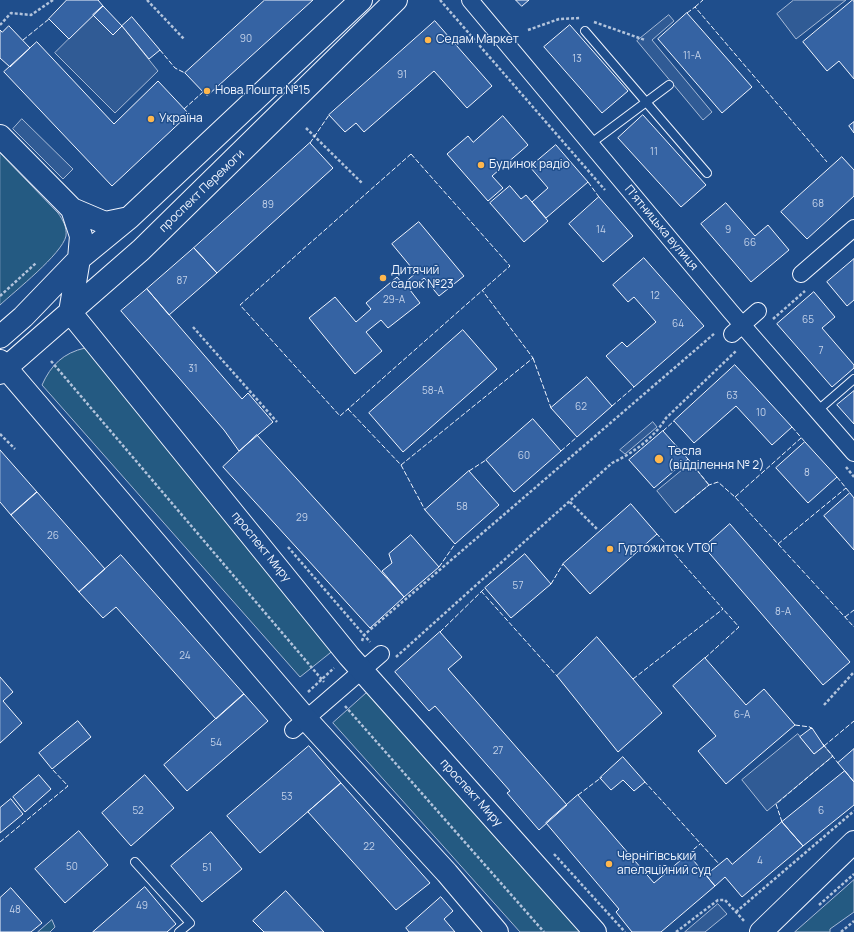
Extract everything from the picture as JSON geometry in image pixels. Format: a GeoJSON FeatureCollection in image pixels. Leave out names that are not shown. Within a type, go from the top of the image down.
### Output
{"type":"FeatureCollection","features":[{"type":"Feature","properties":{"kind":"main road"},"geometry":{"type":"LineString","coordinates":[[0,337],[23,317],[79,259],[129,218],[361,0]]}},
{"type":"Feature","properties":{"kind":"main road","name":"проспект Перемоги"},"geometry":{"type":"LineString","coordinates":[[1,368],[70,312],[141,250],[396,0]]}},
{"type":"Feature","properties":{"kind":"main road"},"geometry":{"type":"LineString","coordinates":[[0,136],[72,209],[105,223],[129,218]]}},
{"type":"Feature","properties":{"kind":"main road"},"geometry":{"type":"LineString","coordinates":[[23,317],[70,312],[79,259],[81,236],[72,209]]}},
{"type":"Feature","properties":{"kind":"main road","name":"проспект Миру"},"geometry":{"type":"LineString","coordinates":[[70,312],[349,656],[595,932]]}},
{"type":"Feature","properties":{"kind":"main road"},"geometry":{"type":"LineString","coordinates":[[1,368],[299,725],[447,873],[497,932]]}},
{"type":"Feature","properties":{"kind":"main road"},"geometry":{"type":"LineString","coordinates":[[753,927],[854,842]]}},
{"type":"Feature","properties":{"kind":"street","name":"Пʼятницька вулиця"},"geometry":{"type":"LineString","coordinates":[[470,0],[590,144],[734,334],[817,411],[849,459]]}},
{"type":"Feature","properties":{"kind":"street"},"geometry":{"type":"LineString","coordinates":[[801,274],[854,228]]}},
{"type":"Feature","properties":{"kind":"street"},"geometry":{"type":"LineString","coordinates":[[734,334],[758,311]]}},
{"type":"Feature","properties":{"kind":"street"},"geometry":{"type":"LineString","coordinates":[[299,725],[363,670],[388,656]]}},
{"type":"Feature","properties":{"kind":"lane"},"geometry":{"type":"LineString","coordinates":[[585,31],[707,173]]}},
{"type":"Feature","properties":{"kind":"lane"},"geometry":{"type":"LineString","coordinates":[[590,144],[669,85]]}},
{"type":"Feature","properties":{"kind":"lane"},"geometry":{"type":"LineString","coordinates":[[817,411],[854,379]]}},
{"type":"Feature","properties":{"kind":"lane"},"geometry":{"type":"LineString","coordinates":[[136,862],[190,923],[179,932]]}},
{"type":"Feature","properties":{"kind":"path"},"geometry":{"type":"LineString","coordinates":[[0,25],[12,13],[31,15],[53,0]]}},
{"type":"Feature","properties":{"kind":"path"},"geometry":{"type":"LineString","coordinates":[[147,0],[184,39]]}},
{"type":"Feature","properties":{"kind":"path"},"geometry":{"type":"LineString","coordinates":[[440,0],[610,196]]}},
{"type":"Feature","properties":{"kind":"path"},"geometry":{"type":"LineString","coordinates":[[306,128],[362,183]]}},
{"type":"Feature","properties":{"kind":"path"},"geometry":{"type":"LineString","coordinates":[[0,296],[36,263]]}},
{"type":"Feature","properties":{"kind":"path"},"geometry":{"type":"LineString","coordinates":[[193,327],[277,422]]}},
{"type":"Feature","properties":{"kind":"path"},"geometry":{"type":"LineString","coordinates":[[388,656],[570,502],[612,463],[627,456],[659,429],[666,418],[734,334]]}},
{"type":"Feature","properties":{"kind":"path"},"geometry":{"type":"LineString","coordinates":[[364,635],[734,334]]}},
{"type":"Feature","properties":{"kind":"path"},"geometry":{"type":"LineString","coordinates":[[51,361],[322,679]]}},
{"type":"Feature","properties":{"kind":"path"},"geometry":{"type":"LineString","coordinates":[[0,434],[15,449]]}},
{"type":"Feature","properties":{"kind":"path"},"geometry":{"type":"LineString","coordinates":[[849,459],[854,477]]}},
{"type":"Feature","properties":{"kind":"path"},"geometry":{"type":"LineString","coordinates":[[570,502],[597,529]]}},
{"type":"Feature","properties":{"kind":"path"},"geometry":{"type":"LineString","coordinates":[[303,696],[339,663]]}},
{"type":"Feature","properties":{"kind":"path"},"geometry":{"type":"LineString","coordinates":[[824,705],[854,672]]}},
{"type":"Feature","properties":{"kind":"path"},"geometry":{"type":"LineString","coordinates":[[346,708],[544,932]]}},
{"type":"Feature","properties":{"kind":"path"},"geometry":{"type":"LineString","coordinates":[[736,912],[854,811]]}},
{"type":"Feature","properties":{"kind":"path"},"geometry":{"type":"LineString","coordinates":[[819,906],[854,874]]}},
{"type":"Feature","properties":{"kind":"path"},"geometry":{"type":"LineString","coordinates":[[676,932],[718,900],[725,900],[753,927]]}},
{"type":"Feature","properties":{"kind":"path"},"geometry":{"type":"LineString","coordinates":[[841,932],[854,922]]}},
{"type":"Feature","properties":{"kind":"shaded area"},"geometry":{"type":"Polygon","coordinates":[[[794,0],[846,0],[796,39],[777,14],[794,0]]]}},
{"type":"Feature","properties":{"kind":"shaded area"},"geometry":{"type":"Polygon","coordinates":[[[93,15],[113,35],[122,26],[158,71],[115,113],[55,53],[93,15]]]}},
{"type":"Feature","properties":{"kind":"shaded area"},"geometry":{"type":"Polygon","coordinates":[[[669,15],[674,21],[652,40],[712,112],[703,120],[637,41],[669,15]]]}},
{"type":"Feature","properties":{"kind":"shaded area"},"geometry":{"type":"Polygon","coordinates":[[[22,119],[73,169],[63,179],[13,129],[22,119]]]}},
{"type":"Feature","properties":{"kind":"shaded area"},"geometry":{"type":"Polygon","coordinates":[[[0,153],[62,218],[66,230],[66,236],[63,244],[47,262],[0,305],[0,153]]]}},
{"type":"Feature","properties":{"kind":"shaded area"},"geometry":{"type":"Polygon","coordinates":[[[85,348],[340,645],[300,677],[42,385],[49,371],[59,361],[70,353],[85,348]]]}},
{"type":"Feature","properties":{"kind":"shaded area"},"geometry":{"type":"Polygon","coordinates":[[[653,422],[657,427],[625,454],[620,450],[653,422]]]}},
{"type":"Feature","properties":{"kind":"shaded area"},"geometry":{"type":"Polygon","coordinates":[[[691,463],[709,485],[675,513],[657,491],[691,463]]]}},
{"type":"Feature","properties":{"kind":"shaded area"},"geometry":{"type":"Polygon","coordinates":[[[371,689],[588,932],[520,932],[333,723],[371,689]]]}},
{"type":"Feature","properties":{"kind":"shaded area"},"geometry":{"type":"Polygon","coordinates":[[[798,734],[814,754],[824,746],[833,756],[767,811],[742,780],[798,734]]]}},
{"type":"Feature","properties":{"kind":"shaded area"},"geometry":{"type":"Polygon","coordinates":[[[854,880],[854,912],[830,929],[830,932],[795,932],[854,880]]]}},
{"type":"Feature","properties":{"kind":"shaded area"},"geometry":{"type":"Polygon","coordinates":[[[718,904],[727,914],[705,932],[685,932],[718,904]]]}},
{"type":"Feature","properties":{"kind":"shaded area"},"geometry":{"type":"Polygon","coordinates":[[[52,920],[55,927],[50,932],[38,932],[52,920]]]}},
{"type":"Feature","properties":{"kind":"building"},"geometry":{"type":"Polygon","coordinates":[[[67,0],[98,0],[103,6],[69,39],[49,19],[67,0]]]}},
{"type":"Feature","properties":{"kind":"building"},"geometry":{"type":"Polygon","coordinates":[[[265,0],[313,0],[207,96],[185,73],[265,0]]]}},
{"type":"Feature","properties":{"kind":"building"},"geometry":{"type":"Polygon","coordinates":[[[516,0],[529,0],[522,6],[516,0]]]}},
{"type":"Feature","properties":{"kind":"building"},"geometry":{"type":"Polygon","coordinates":[[[853,0],[854,79],[839,61],[827,71],[803,42],[853,0]]]}},
{"type":"Feature","properties":{"kind":"building"},"geometry":{"type":"Polygon","coordinates":[[[103,6],[122,26],[113,35],[93,15],[103,6]]]}},
{"type":"Feature","properties":{"kind":"building"},"geometry":{"type":"Polygon","coordinates":[[[687,13],[752,87],[722,113],[658,39],[687,13]]]}},
{"type":"Feature","properties":{"kind":"building"},"geometry":{"type":"Polygon","coordinates":[[[132,17],[160,50],[149,59],[122,26],[132,17]]]}},
{"type":"Feature","properties":{"kind":"building"},"geometry":{"type":"Polygon","coordinates":[[[435,21],[492,86],[467,108],[434,71],[364,132],[356,123],[345,132],[329,115],[435,21]]]}},
{"type":"Feature","properties":{"kind":"building"},"geometry":{"type":"Polygon","coordinates":[[[570,25],[628,91],[602,113],[544,47],[570,25]]]}},
{"type":"Feature","properties":{"kind":"building"},"geometry":{"type":"Polygon","coordinates":[[[9,26],[30,48],[10,67],[0,58],[0,30],[2,32],[9,26]]]}},
{"type":"Feature","properties":{"kind":"building","name":"Україна"},"geometry":{"type":"Polygon","coordinates":[[[37,42],[114,124],[158,81],[189,114],[112,186],[4,72],[37,42]]]}},
{"type":"Feature","properties":{"kind":"building"},"geometry":{"type":"Polygon","coordinates":[[[643,115],[706,185],[681,207],[618,138],[643,115]]]}},
{"type":"Feature","properties":{"kind":"building","name":"Будинок радіо"},"geometry":{"type":"Polygon","coordinates":[[[503,116],[528,145],[492,176],[503,188],[488,201],[447,154],[468,136],[473,142],[503,116]]]}},
{"type":"Feature","properties":{"kind":"building"},"geometry":{"type":"Polygon","coordinates":[[[854,122],[854,133],[849,126],[854,122]]]}},
{"type":"Feature","properties":{"kind":"building"},"geometry":{"type":"Polygon","coordinates":[[[310,143],[333,168],[217,273],[194,248],[310,143]]]}},
{"type":"Feature","properties":{"kind":"building"},"geometry":{"type":"Polygon","coordinates":[[[556,145],[588,182],[546,218],[532,202],[548,188],[530,167],[556,145]]]}},
{"type":"Feature","properties":{"kind":"building"},"geometry":{"type":"Polygon","coordinates":[[[842,157],[854,170],[854,196],[807,239],[781,212],[842,157]]]}},
{"type":"Feature","properties":{"kind":"building"},"geometry":{"type":"Polygon","coordinates":[[[510,186],[521,199],[526,195],[548,221],[524,242],[490,203],[510,186]]]}},
{"type":"Feature","properties":{"kind":"building"},"geometry":{"type":"Polygon","coordinates":[[[599,197],[633,236],[603,262],[569,224],[599,197]]]}},
{"type":"Feature","properties":{"kind":"building"},"geometry":{"type":"Polygon","coordinates":[[[726,203],[755,236],[768,225],[789,250],[751,282],[701,224],[726,203]]]}},
{"type":"Feature","properties":{"kind":"building"},"geometry":{"type":"Polygon","coordinates":[[[419,222],[464,276],[439,296],[424,278],[410,290],[420,303],[388,328],[381,320],[366,332],[382,351],[355,374],[309,318],[335,297],[356,322],[371,309],[366,303],[397,277],[403,284],[416,273],[392,244],[419,222]]]}},
{"type":"Feature","properties":{"kind":"building"},"geometry":{"type":"Polygon","coordinates":[[[194,248],[217,273],[169,315],[147,289],[194,248]]]}},
{"type":"Feature","properties":{"kind":"building"},"geometry":{"type":"Polygon","coordinates":[[[644,258],[704,326],[634,387],[606,356],[622,342],[627,347],[656,322],[634,297],[628,302],[613,285],[644,258]]]}},
{"type":"Feature","properties":{"kind":"building"},"geometry":{"type":"Polygon","coordinates":[[[854,259],[854,300],[847,306],[827,282],[854,259]]]}},
{"type":"Feature","properties":{"kind":"building"},"geometry":{"type":"Polygon","coordinates":[[[147,289],[242,399],[248,393],[273,422],[239,451],[224,430],[121,311],[147,289]]]}},
{"type":"Feature","properties":{"kind":"building"},"geometry":{"type":"Polygon","coordinates":[[[814,292],[835,317],[822,328],[854,365],[854,368],[832,387],[777,324],[814,292]]]}},
{"type":"Feature","properties":{"kind":"building"},"geometry":{"type":"Polygon","coordinates":[[[463,330],[497,369],[403,452],[369,413],[463,330]]]}},
{"type":"Feature","properties":{"kind":"building"},"geometry":{"type":"Polygon","coordinates":[[[735,365],[792,427],[772,445],[736,406],[694,443],[674,421],[735,365]]]}},
{"type":"Feature","properties":{"kind":"building"},"geometry":{"type":"Polygon","coordinates":[[[587,377],[612,406],[577,437],[551,408],[587,377]]]}},
{"type":"Feature","properties":{"kind":"building"},"geometry":{"type":"Polygon","coordinates":[[[854,391],[854,424],[837,405],[854,391]]]}},
{"type":"Feature","properties":{"kind":"building"},"geometry":{"type":"Polygon","coordinates":[[[533,419],[561,451],[514,492],[486,460],[533,419]]]}},
{"type":"Feature","properties":{"kind":"building","name":"Тесла (відділення № 2)"},"geometry":{"type":"Polygon","coordinates":[[[663,431],[688,459],[654,488],[629,460],[663,431]]]}},
{"type":"Feature","properties":{"kind":"building"},"geometry":{"type":"Polygon","coordinates":[[[257,435],[404,597],[370,628],[223,467],[257,435]]]}},
{"type":"Feature","properties":{"kind":"building"},"geometry":{"type":"Polygon","coordinates":[[[805,442],[837,477],[808,503],[776,468],[805,442]]]}},
{"type":"Feature","properties":{"kind":"building"},"geometry":{"type":"Polygon","coordinates":[[[0,450],[37,492],[11,515],[0,502],[0,450]]]}},
{"type":"Feature","properties":{"kind":"building"},"geometry":{"type":"Polygon","coordinates":[[[469,471],[499,505],[455,544],[425,510],[469,471]]]}},
{"type":"Feature","properties":{"kind":"building"},"geometry":{"type":"Polygon","coordinates":[[[37,492],[105,569],[79,592],[11,515],[37,492]]]}},
{"type":"Feature","properties":{"kind":"building"},"geometry":{"type":"Polygon","coordinates":[[[850,493],[854,498],[854,550],[824,516],[850,493]]]}},
{"type":"Feature","properties":{"kind":"building","name":"Гуртожиток УТОГ"},"geometry":{"type":"Polygon","coordinates":[[[631,504],[657,534],[590,594],[563,564],[631,504]]]}},
{"type":"Feature","properties":{"kind":"building"},"geometry":{"type":"Polygon","coordinates":[[[730,524],[850,662],[823,685],[704,547],[730,524]]]}},
{"type":"Feature","properties":{"kind":"building"},"geometry":{"type":"Polygon","coordinates":[[[411,535],[439,567],[404,597],[382,571],[392,563],[389,554],[411,535]]]}},
{"type":"Feature","properties":{"kind":"building"},"geometry":{"type":"Polygon","coordinates":[[[525,554],[551,584],[511,618],[485,588],[525,554]]]}},
{"type":"Feature","properties":{"kind":"building"},"geometry":{"type":"Polygon","coordinates":[[[121,555],[244,694],[216,719],[116,607],[103,618],[79,592],[121,555]]]}},
{"type":"Feature","properties":{"kind":"building"},"geometry":{"type":"Polygon","coordinates":[[[440,632],[462,657],[448,669],[567,805],[539,830],[507,793],[510,791],[435,706],[429,711],[395,672],[440,632]]]}},
{"type":"Feature","properties":{"kind":"building"},"geometry":{"type":"Polygon","coordinates":[[[597,637],[662,713],[618,752],[557,676],[597,637]]]}},
{"type":"Feature","properties":{"kind":"building"},"geometry":{"type":"Polygon","coordinates":[[[705,658],[746,705],[764,689],[795,725],[726,784],[698,751],[716,736],[673,686],[705,658]]]}},
{"type":"Feature","properties":{"kind":"building"},"geometry":{"type":"Polygon","coordinates":[[[0,677],[13,692],[3,701],[22,723],[0,743],[0,677]]]}},
{"type":"Feature","properties":{"kind":"building"},"geometry":{"type":"Polygon","coordinates":[[[244,694],[268,721],[187,791],[164,765],[244,694]]]}},
{"type":"Feature","properties":{"kind":"building"},"geometry":{"type":"Polygon","coordinates":[[[78,721],[91,737],[52,769],[39,753],[78,721]]]}},
{"type":"Feature","properties":{"kind":"building"},"geometry":{"type":"Polygon","coordinates":[[[812,728],[824,746],[814,754],[800,737],[812,728]]]}},
{"type":"Feature","properties":{"kind":"building"},"geometry":{"type":"Polygon","coordinates":[[[309,746],[341,783],[260,853],[227,816],[309,746]]]}},
{"type":"Feature","properties":{"kind":"building"},"geometry":{"type":"Polygon","coordinates":[[[854,749],[854,782],[838,763],[854,749]]]}},
{"type":"Feature","properties":{"kind":"building"},"geometry":{"type":"Polygon","coordinates":[[[623,757],[645,782],[634,791],[623,780],[611,790],[600,778],[623,757]]]}},
{"type":"Feature","properties":{"kind":"building"},"geometry":{"type":"Polygon","coordinates":[[[845,771],[854,782],[854,805],[803,846],[782,822],[845,771]]]}},
{"type":"Feature","properties":{"kind":"building"},"geometry":{"type":"Polygon","coordinates":[[[39,775],[51,789],[25,812],[13,797],[39,775]]]}},
{"type":"Feature","properties":{"kind":"building"},"geometry":{"type":"Polygon","coordinates":[[[145,775],[174,808],[131,846],[102,813],[145,775]]]}},
{"type":"Feature","properties":{"kind":"building"},"geometry":{"type":"Polygon","coordinates":[[[341,783],[430,883],[396,910],[308,812],[341,783]]]}},
{"type":"Feature","properties":{"kind":"building","name":"Чернігівський апеляційний суд"},"geometry":{"type":"Polygon","coordinates":[[[578,795],[654,883],[688,854],[715,886],[661,932],[632,932],[616,912],[619,909],[546,823],[578,795]]]}},
{"type":"Feature","properties":{"kind":"building"},"geometry":{"type":"Polygon","coordinates":[[[11,799],[23,814],[0,833],[0,808],[11,799]]]}},
{"type":"Feature","properties":{"kind":"building"},"geometry":{"type":"Polygon","coordinates":[[[782,822],[803,846],[742,897],[725,877],[715,886],[706,875],[727,858],[732,864],[782,822]]]}},
{"type":"Feature","properties":{"kind":"building"},"geometry":{"type":"Polygon","coordinates":[[[79,831],[108,865],[65,903],[35,869],[79,831]]]}},
{"type":"Feature","properties":{"kind":"building"},"geometry":{"type":"Polygon","coordinates":[[[211,832],[242,869],[202,902],[171,866],[211,832]]]}},
{"type":"Feature","properties":{"kind":"building"},"geometry":{"type":"Polygon","coordinates":[[[145,887],[176,924],[167,932],[93,932],[145,887]]]}},
{"type":"Feature","properties":{"kind":"building"},"geometry":{"type":"Polygon","coordinates":[[[11,888],[42,923],[31,932],[0,932],[0,898],[11,888]]]}},
{"type":"Feature","properties":{"kind":"building"},"geometry":{"type":"Polygon","coordinates":[[[286,891],[324,932],[264,932],[253,921],[286,891]]]}},
{"type":"Feature","properties":{"kind":"building"},"geometry":{"type":"Polygon","coordinates":[[[441,897],[453,911],[444,919],[455,932],[409,932],[406,928],[441,897]]]}},
{"type":"Feature","properties":{"kind":"fence"},"geometry":{"type":"LineString","coordinates":[[695,7],[703,0]]}},
{"type":"Feature","properties":{"kind":"fence"},"geometry":{"type":"LineString","coordinates":[[687,13],[695,7],[827,162]]}},
{"type":"Feature","properties":{"kind":"fence"},"geometry":{"type":"LineString","coordinates":[[23,40],[49,19]]}},
{"type":"Feature","properties":{"kind":"fence"},"geometry":{"type":"LineString","coordinates":[[160,50],[175,68],[185,73]]}},
{"type":"Feature","properties":{"kind":"fence"},"geometry":{"type":"LineString","coordinates":[[184,109],[203,92]]}},
{"type":"Feature","properties":{"kind":"fence"},"geometry":{"type":"LineString","coordinates":[[310,143],[329,115]]}},
{"type":"Feature","properties":{"kind":"fence"},"geometry":{"type":"LineString","coordinates":[[411,154],[510,266],[340,416],[240,305],[411,154]]}},
{"type":"Feature","properties":{"kind":"fence"},"geometry":{"type":"LineString","coordinates":[[588,182],[599,197]]}},
{"type":"Feature","properties":{"kind":"fence"},"geometry":{"type":"LineString","coordinates":[[348,409],[401,465],[533,358],[482,290]]}},
{"type":"Feature","properties":{"kind":"fence"},"geometry":{"type":"LineString","coordinates":[[533,358],[551,408]]}},
{"type":"Feature","properties":{"kind":"fence"},"geometry":{"type":"LineString","coordinates":[[612,406],[634,387]]}},
{"type":"Feature","properties":{"kind":"fence"},"geometry":{"type":"LineString","coordinates":[[663,431],[674,421]]}},
{"type":"Feature","properties":{"kind":"fence"},"geometry":{"type":"LineString","coordinates":[[792,427],[805,442]]}},
{"type":"Feature","properties":{"kind":"fence"},"geometry":{"type":"LineString","coordinates":[[561,451],[577,437]]}},
{"type":"Feature","properties":{"kind":"fence"},"geometry":{"type":"LineString","coordinates":[[735,497],[801,438]]}},
{"type":"Feature","properties":{"kind":"fence"},"geometry":{"type":"LineString","coordinates":[[688,459],[709,485]]}},
{"type":"Feature","properties":{"kind":"fence"},"geometry":{"type":"LineString","coordinates":[[469,471],[486,460]]}},
{"type":"Feature","properties":{"kind":"fence"},"geometry":{"type":"LineString","coordinates":[[401,465],[425,510]]}},
{"type":"Feature","properties":{"kind":"fence"},"geometry":{"type":"LineString","coordinates":[[837,477],[850,493]]}},
{"type":"Feature","properties":{"kind":"fence"},"geometry":{"type":"LineString","coordinates":[[675,513],[709,485],[718,482],[735,497],[854,627]]}},
{"type":"Feature","properties":{"kind":"fence"},"geometry":{"type":"LineString","coordinates":[[778,544],[846,488]]}},
{"type":"Feature","properties":{"kind":"fence"},"geometry":{"type":"LineString","coordinates":[[633,679],[723,609],[657,534]]}},
{"type":"Feature","properties":{"kind":"fence"},"geometry":{"type":"LineString","coordinates":[[439,567],[455,544]]}},
{"type":"Feature","properties":{"kind":"fence"},"geometry":{"type":"LineString","coordinates":[[551,584],[563,564]]}},
{"type":"Feature","properties":{"kind":"fence"},"geometry":{"type":"LineString","coordinates":[[440,632],[485,588]]}},
{"type":"Feature","properties":{"kind":"fence"},"geometry":{"type":"LineString","coordinates":[[481,591],[557,676]]}},
{"type":"Feature","properties":{"kind":"fence"},"geometry":{"type":"LineString","coordinates":[[705,658],[739,627],[723,609]]}},
{"type":"Feature","properties":{"kind":"fence"},"geometry":{"type":"LineString","coordinates":[[845,617],[854,610]]}},
{"type":"Feature","properties":{"kind":"fence"},"geometry":{"type":"LineString","coordinates":[[824,746],[854,721]]}},
{"type":"Feature","properties":{"kind":"fence"},"geometry":{"type":"LineString","coordinates":[[795,725],[810,727],[812,729]]}},
{"type":"Feature","properties":{"kind":"fence"},"geometry":{"type":"LineString","coordinates":[[823,744],[838,763]]}},
{"type":"Feature","properties":{"kind":"fence"},"geometry":{"type":"LineString","coordinates":[[782,822],[776,804],[833,756]]}},
{"type":"Feature","properties":{"kind":"fence"},"geometry":{"type":"LineString","coordinates":[[0,842],[68,786],[52,769]]}},
{"type":"Feature","properties":{"kind":"fence"},"geometry":{"type":"LineString","coordinates":[[578,795],[602,777]]}},
{"type":"Feature","properties":{"kind":"fence"},"geometry":{"type":"LineString","coordinates":[[644,781],[719,864]]}},
{"type":"Feature","properties":{"kind":"fence"},"geometry":{"type":"LineString","coordinates":[[688,854],[700,844]]}},
{"type":"Feature","properties":{"kind":"place","name":"Седам Маркет"},"geometry":{"type":"Point","coordinates":[428,40]}},
{"type":"Feature","properties":{"kind":"place","name":"Нова Пошта №15"},"geometry":{"type":"Point","coordinates":[207,91]}},
{"type":"Feature","properties":{"kind":"place","name":"Україна"},"geometry":{"type":"Point","coordinates":[151,119]}},
{"type":"Feature","properties":{"kind":"place","name":"Будинок радіо"},"geometry":{"type":"Point","coordinates":[481,165]}},
{"type":"Feature","properties":{"kind":"place","name":"Дитячий садок №23"},"geometry":{"type":"Point","coordinates":[383,278]}},
{"type":"Feature","properties":{"kind":"place","name":"Тесла (відділення № 2)"},"geometry":{"type":"Point","coordinates":[659,459]}},
{"type":"Feature","properties":{"kind":"place","name":"Гуртожиток УТОГ"},"geometry":{"type":"Point","coordinates":[610,549]}},
{"type":"Feature","properties":{"kind":"place","name":"Чернігівський апеляційний суд"},"geometry":{"type":"Point","coordinates":[609,864]}}]}
